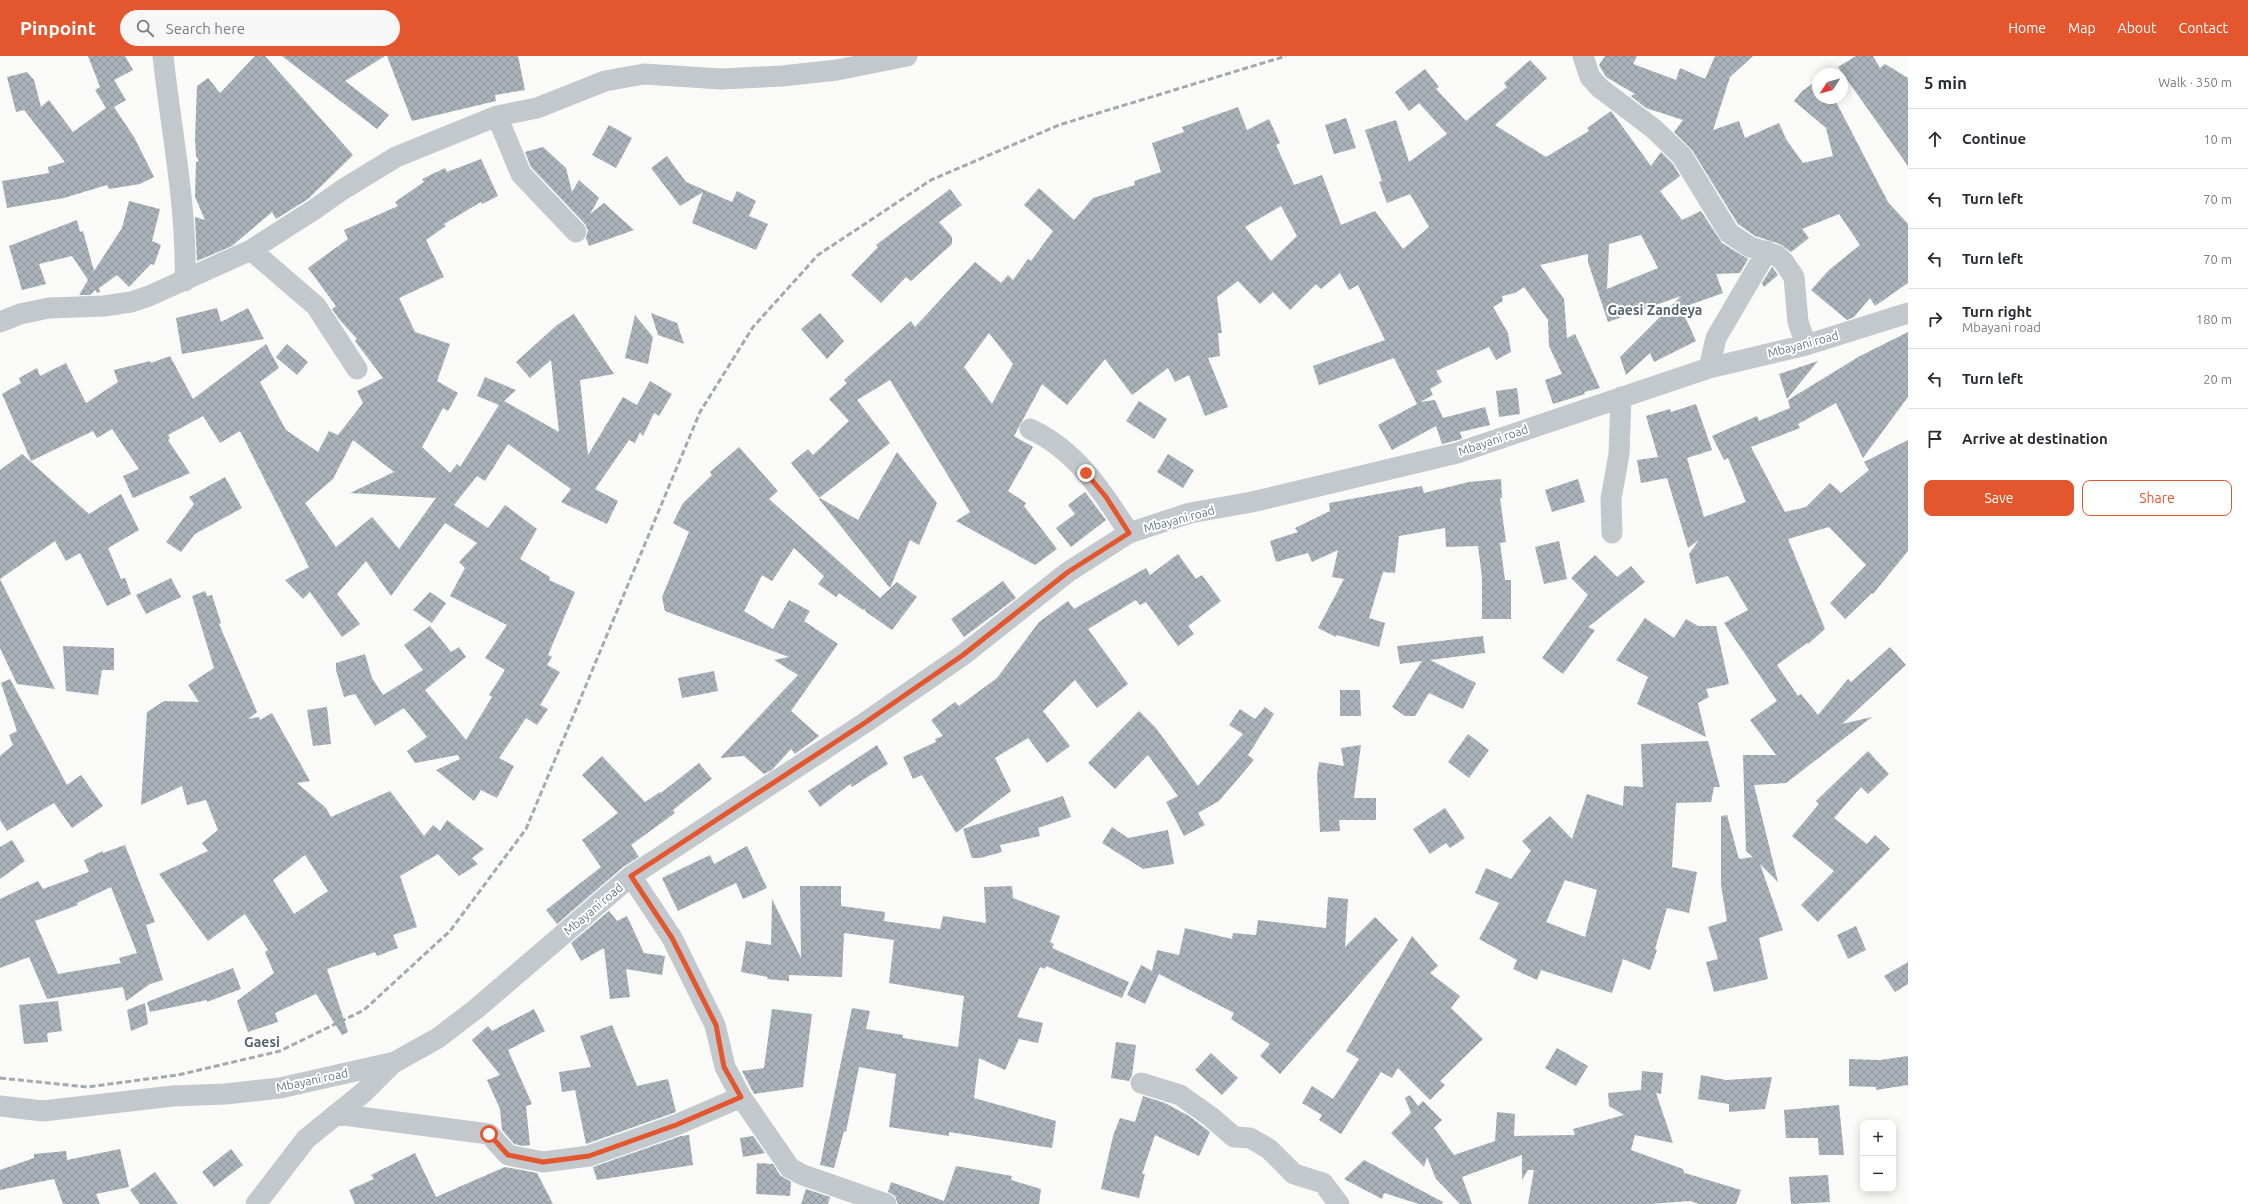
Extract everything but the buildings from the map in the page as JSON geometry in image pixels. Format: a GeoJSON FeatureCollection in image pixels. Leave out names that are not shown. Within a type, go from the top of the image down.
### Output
{"type":"FeatureCollection","features":[{"type":"Feature","properties":{"kind":"street"},"geometry":{"type":"LineString","coordinates":[[163,56],[168,101],[177,152],[184,223],[185,281]]}},
{"type":"Feature","properties":{"kind":"street"},"geometry":{"type":"LineString","coordinates":[[0,322],[20,314],[49,308],[87,308],[131,302],[185,281],[251,250],[315,210],[342,190],[396,157],[497,116],[537,108],[605,81],[644,74],[721,79],[782,76],[837,70],[907,56]]}},
{"type":"Feature","properties":{"kind":"street"},"geometry":{"type":"LineString","coordinates":[[1583,56],[1590,77],[1600,88],[1654,129],[1682,156],[1729,233],[1750,247],[1767,251],[1776,255],[1783,261],[1794,277],[1798,322],[1806,345]]}},
{"type":"Feature","properties":{"kind":"street"},"geometry":{"type":"LineString","coordinates":[[497,116],[520,174],[576,232]]}},
{"type":"Feature","properties":{"kind":"street"},"geometry":{"type":"LineString","coordinates":[[251,250],[316,306],[357,369]]}},
{"type":"Feature","properties":{"kind":"street"},"geometry":{"type":"LineString","coordinates":[[1710,368],[1716,338],[1767,251]]}},
{"type":"Feature","properties":{"kind":"street","name":"Mbayani road"},"geometry":{"type":"LineString","coordinates":[[0,1106],[43,1111],[173,1096],[226,1094],[280,1088],[395,1062],[438,1038],[470,1014],[631,876],[866,722],[963,655],[1068,572],[1129,533],[1190,514],[1252,502],[1457,453],[1710,368],[1806,345],[1908,313]]}},
{"type":"Feature","properties":{"kind":"street"},"geometry":{"type":"LineString","coordinates":[[1612,533],[1612,499],[1619,454],[1621,397]]}},
{"type":"Feature","properties":{"kind":"street"},"geometry":{"type":"LineString","coordinates":[[1030,429],[1047,437],[1063,448],[1106,497],[1129,533]]}},
{"type":"Feature","properties":{"kind":"street"},"geometry":{"type":"LineString","coordinates":[[631,876],[672,938],[716,1025],[724,1067],[741,1097],[790,1168],[803,1175],[886,1204]]}},
{"type":"Feature","properties":{"kind":"street"},"geometry":{"type":"LineString","coordinates":[[256,1204],[306,1139],[364,1092],[395,1062]]}},
{"type":"Feature","properties":{"kind":"street"},"geometry":{"type":"LineString","coordinates":[[1141,1083],[1180,1095],[1234,1137],[1250,1138],[1269,1149],[1294,1174],[1323,1183],[1339,1204]]}},
{"type":"Feature","properties":{"kind":"street"},"geometry":{"type":"LineString","coordinates":[[336,1114],[489,1134],[508,1155],[543,1162],[589,1156],[676,1125],[741,1097]]}},
{"type":"Feature","properties":{"kind":"railway"},"geometry":{"type":"LineString","coordinates":[[0,1078],[87,1087],[178,1075],[280,1051],[364,1010],[450,931],[526,829],[700,412],[753,327],[818,255],[931,180],[1059,125],[1286,56]]}},
{"type":"Feature","properties":{"kind":"district","name":"Gaesi Zandeya"},"geometry":{"type":"Point","coordinates":[1655,310]}},
{"type":"Feature","properties":{"kind":"district","name":"Gaesi"},"geometry":{"type":"Point","coordinates":[262,1042]}},
{"type":"Feature","properties":{"kind":"route"},"geometry":{"type":"LineString","coordinates":[[489,1134],[508,1155],[543,1162],[589,1156],[638,1137],[676,1125],[741,1097],[724,1067],[716,1025],[672,938],[631,876],[866,722],[963,655],[1068,572],[1129,533],[1106,497],[1086,473]]}}]}
